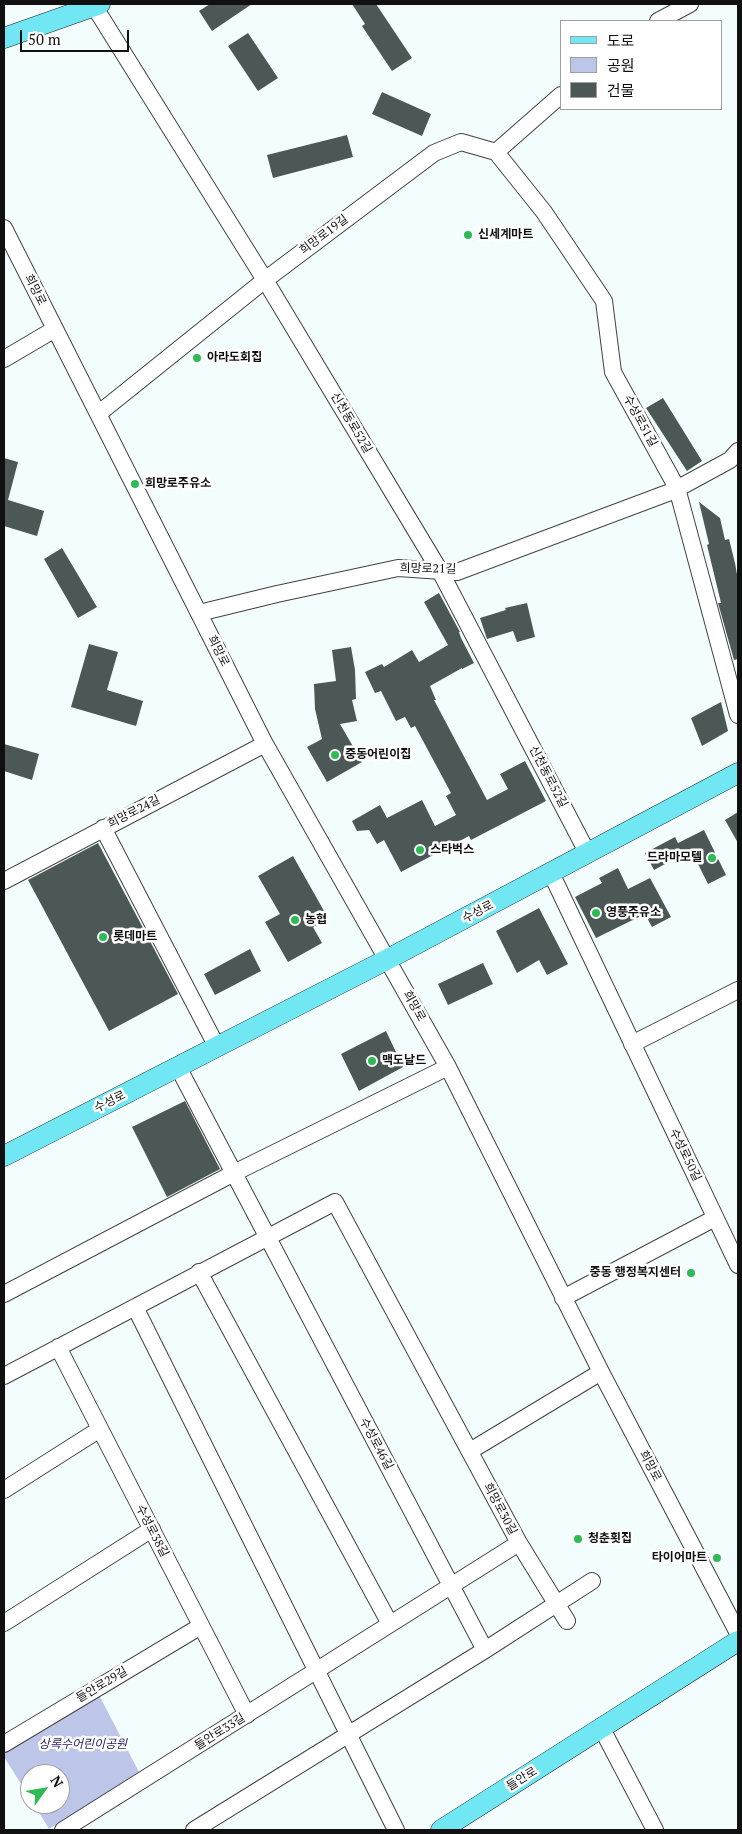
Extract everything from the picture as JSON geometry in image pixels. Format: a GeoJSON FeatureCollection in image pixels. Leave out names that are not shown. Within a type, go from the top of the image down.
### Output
{"type":"FeatureCollection","features":[{"type":"Feature","properties":{"kind":"main road"},"geometry":{"type":"LineString","coordinates":[[4,26],[69,4]]}},
{"type":"Feature","properties":{"kind":"main road"},"geometry":{"type":"LineString","coordinates":[[4,38],[97,5]]}},
{"type":"Feature","properties":{"kind":"main road","name":"수성로"},"geometry":{"type":"LineString","coordinates":[[4,1156],[388,959],[738,773]]}},
{"type":"Feature","properties":{"kind":"main road","name":"들안로"},"geometry":{"type":"LineString","coordinates":[[441,1830],[738,1641]]}},
{"type":"Feature","properties":{"kind":"street"},"geometry":{"type":"LineString","coordinates":[[660,20],[690,4]]}},
{"type":"Feature","properties":{"kind":"street","name":"신천동로52길"},"geometry":{"type":"LineString","coordinates":[[97,5],[440,571],[587,852]]}},
{"type":"Feature","properties":{"kind":"street"},"geometry":{"type":"LineString","coordinates":[[496,152],[560,96]]}},
{"type":"Feature","properties":{"kind":"street","name":"희망로19길"},"geometry":{"type":"LineString","coordinates":[[98,414],[265,280],[434,153],[461,142],[496,152]]}},
{"type":"Feature","properties":{"kind":"street","name":"수성로51길"},"geometry":{"type":"LineString","coordinates":[[496,152],[544,212],[604,301],[613,372],[677,488],[738,715]]}},
{"type":"Feature","properties":{"kind":"street","name":"희망로"},"geometry":{"type":"LineString","coordinates":[[4,228],[265,744],[448,1067],[563,1298],[738,1634]]}},
{"type":"Feature","properties":{"kind":"street"},"geometry":{"type":"LineString","coordinates":[[4,359],[55,329]]}},
{"type":"Feature","properties":{"kind":"street","name":"희망로21길"},"geometry":{"type":"LineString","coordinates":[[199,613],[398,568],[457,572],[673,491],[730,460],[738,451]]}},
{"type":"Feature","properties":{"kind":"street","name":"희망로24길"},"geometry":{"type":"LineString","coordinates":[[4,881],[265,744]]}},
{"type":"Feature","properties":{"kind":"street"},"geometry":{"type":"LineString","coordinates":[[103,828],[217,1047]]}},
{"type":"Feature","properties":{"kind":"street","name":"수성로50길"},"geometry":{"type":"LineString","coordinates":[[551,873],[738,1265]]}},
{"type":"Feature","properties":{"kind":"street"},"geometry":{"type":"LineString","coordinates":[[632,1044],[738,990]]}},
{"type":"Feature","properties":{"kind":"street","name":"수성로46길"},"geometry":{"type":"LineString","coordinates":[[178,1067],[266,1237],[486,1650]]}},
{"type":"Feature","properties":{"kind":"street"},"geometry":{"type":"LineString","coordinates":[[4,1294],[234,1173],[448,1067]]}},
{"type":"Feature","properties":{"kind":"street"},"geometry":{"type":"LineString","coordinates":[[4,1376],[335,1202],[470,1451],[601,1372]]}},
{"type":"Feature","properties":{"kind":"street"},"geometry":{"type":"LineString","coordinates":[[563,1298],[715,1218]]}},
{"type":"Feature","properties":{"kind":"street"},"geometry":{"type":"LineString","coordinates":[[199,1272],[390,1624]]}},
{"type":"Feature","properties":{"kind":"street"},"geometry":{"type":"LineString","coordinates":[[135,1307],[396,1830]]}},
{"type":"Feature","properties":{"kind":"street","name":"수성로38길"},"geometry":{"type":"LineString","coordinates":[[58,1347],[247,1714]]}},
{"type":"Feature","properties":{"kind":"street"},"geometry":{"type":"LineString","coordinates":[[4,1490],[100,1429]]}},
{"type":"Feature","properties":{"kind":"street","name":"희망로30길"},"geometry":{"type":"LineString","coordinates":[[316,1671],[519,1542],[470,1451]]}},
{"type":"Feature","properties":{"kind":"street"},"geometry":{"type":"LineString","coordinates":[[4,1623],[152,1529]]}},
{"type":"Feature","properties":{"kind":"street"},"geometry":{"type":"LineString","coordinates":[[519,1542],[567,1620]]}},
{"type":"Feature","properties":{"kind":"street"},"geometry":{"type":"LineString","coordinates":[[194,1830],[486,1650],[592,1581]]}},
{"type":"Feature","properties":{"kind":"street","name":"들안로29길"},"geometry":{"type":"LineString","coordinates":[[4,1744],[201,1626]]}},
{"type":"Feature","properties":{"kind":"street","name":"들안로33길"},"geometry":{"type":"LineString","coordinates":[[63,1830],[316,1671]]}},
{"type":"Feature","properties":{"kind":"street"},"geometry":{"type":"LineString","coordinates":[[602,1729],[655,1830]]}},
{"type":"Feature","properties":{"kind":"green space","name":"상록수어린이공원"},"geometry":{"type":"Polygon","coordinates":[[[98,1693],[139,1772],[49,1829],[40,1814],[70,1814],[70,1764],[20,1764],[20,1782],[4,1757],[4,1749],[98,1693]]]}},
{"type":"Feature","properties":{"kind":"building"},"geometry":{"type":"Polygon","coordinates":[[[210,4],[252,4],[212,31],[199,11],[210,4]]]}},
{"type":"Feature","properties":{"kind":"building"},"geometry":{"type":"Polygon","coordinates":[[[352,4],[376,4],[412,58],[392,71],[362,26],[365,24],[352,4]]]}},
{"type":"Feature","properties":{"kind":"building"},"geometry":{"type":"Polygon","coordinates":[[[248,33],[278,78],[258,91],[228,46],[248,33]]]}},
{"type":"Feature","properties":{"kind":"building"},"geometry":{"type":"Polygon","coordinates":[[[382,92],[431,114],[422,136],[372,114],[382,92]]]}},
{"type":"Feature","properties":{"kind":"building"},"geometry":{"type":"Polygon","coordinates":[[[347,135],[353,157],[273,178],[267,155],[347,135]]]}},
{"type":"Feature","properties":{"kind":"building"},"geometry":{"type":"Polygon","coordinates":[[[663,398],[702,461],[687,471],[646,408],[663,398]]]}},
{"type":"Feature","properties":{"kind":"building"},"geometry":{"type":"Polygon","coordinates":[[[4,458],[18,462],[8,500],[44,511],[37,536],[4,526],[4,458]]]}},
{"type":"Feature","properties":{"kind":"building"},"geometry":{"type":"Polygon","coordinates":[[[699,502],[720,518],[725,540],[729,539],[735,563],[738,580],[738,659],[734,660],[718,603],[721,603],[699,502]]]}},
{"type":"Feature","properties":{"kind":"building"},"geometry":{"type":"Polygon","coordinates":[[[62,548],[97,607],[78,618],[44,559],[62,548]]]}},
{"type":"Feature","properties":{"kind":"building"},"geometry":{"type":"Polygon","coordinates":[[[439,593],[474,663],[430,686],[436,700],[434,700],[487,800],[508,789],[500,774],[525,761],[546,801],[471,840],[469,836],[401,872],[384,840],[377,844],[369,830],[357,831],[352,821],[380,805],[387,818],[422,800],[435,826],[456,815],[446,796],[451,793],[415,726],[411,728],[405,717],[396,721],[381,691],[375,693],[365,672],[382,664],[384,667],[412,650],[419,662],[448,645],[424,602],[439,593]]]}},
{"type":"Feature","properties":{"kind":"building"},"geometry":{"type":"Polygon","coordinates":[[[527,603],[535,637],[517,642],[513,631],[487,639],[480,618],[506,610],[505,608],[527,603]]]}},
{"type":"Feature","properties":{"kind":"building"},"geometry":{"type":"Polygon","coordinates":[[[89,644],[118,652],[107,690],[143,701],[136,726],[71,707],[89,644]]]}},
{"type":"Feature","properties":{"kind":"building"},"geometry":{"type":"Polygon","coordinates":[[[351,647],[355,670],[356,699],[352,700],[357,721],[340,724],[362,762],[327,782],[307,747],[322,739],[315,709],[314,684],[336,681],[332,650],[351,647]]]}},
{"type":"Feature","properties":{"kind":"building"},"geometry":{"type":"Polygon","coordinates":[[[721,702],[728,731],[702,746],[691,718],[721,702]]]}},
{"type":"Feature","properties":{"kind":"building"},"geometry":{"type":"Polygon","coordinates":[[[4,744],[39,754],[32,780],[4,771],[4,744]]]}},
{"type":"Feature","properties":{"kind":"building"},"geometry":{"type":"Polygon","coordinates":[[[738,812],[738,843],[725,820],[738,812]]]}},
{"type":"Feature","properties":{"kind":"building"},"geometry":{"type":"Polygon","coordinates":[[[704,830],[726,875],[708,884],[691,850],[654,870],[645,853],[675,837],[678,843],[704,830]]]}},
{"type":"Feature","properties":{"kind":"building","name":"롯데마트"},"geometry":{"type":"Polygon","coordinates":[[[98,843],[178,994],[109,1031],[28,880],[98,843]]]}},
{"type":"Feature","properties":{"kind":"building"},"geometry":{"type":"Polygon","coordinates":[[[293,856],[328,918],[313,927],[322,943],[288,962],[265,922],[280,914],[258,876],[293,856]]]}},
{"type":"Feature","properties":{"kind":"building"},"geometry":{"type":"Polygon","coordinates":[[[618,868],[628,889],[650,878],[671,917],[652,927],[645,914],[596,938],[575,897],[602,883],[599,878],[618,868]]]}},
{"type":"Feature","properties":{"kind":"building"},"geometry":{"type":"Polygon","coordinates":[[[539,908],[568,964],[547,975],[539,960],[517,973],[496,931],[539,908]]]}},
{"type":"Feature","properties":{"kind":"building"},"geometry":{"type":"Polygon","coordinates":[[[250,949],[261,971],[215,995],[204,974],[250,949]]]}},
{"type":"Feature","properties":{"kind":"building"},"geometry":{"type":"Polygon","coordinates":[[[483,963],[493,984],[448,1005],[438,984],[483,963]]]}},
{"type":"Feature","properties":{"kind":"building","name":"맥도날드"},"geometry":{"type":"Polygon","coordinates":[[[386,1031],[403,1067],[359,1091],[341,1054],[386,1031]]]}},
{"type":"Feature","properties":{"kind":"building"},"geometry":{"type":"Polygon","coordinates":[[[185,1101],[220,1169],[167,1197],[132,1127],[185,1101]]]}},
{"type":"Feature","properties":{"kind":"place","name":"신세계마트"},"geometry":{"type":"Point","coordinates":[468,235]}},
{"type":"Feature","properties":{"kind":"place","name":"아라도회집"},"geometry":{"type":"Point","coordinates":[197,358]}},
{"type":"Feature","properties":{"kind":"place","name":"희망로주유소"},"geometry":{"type":"Point","coordinates":[135,484]}},
{"type":"Feature","properties":{"kind":"place","name":"중동어린이집"},"geometry":{"type":"Point","coordinates":[335,755]}},
{"type":"Feature","properties":{"kind":"place","name":"스타벅스"},"geometry":{"type":"Point","coordinates":[420,850]}},
{"type":"Feature","properties":{"kind":"place","name":"드라마모텔"},"geometry":{"type":"Point","coordinates":[712,858]}},
{"type":"Feature","properties":{"kind":"place","name":"영풍주유소"},"geometry":{"type":"Point","coordinates":[596,913]}},
{"type":"Feature","properties":{"kind":"place","name":"농협"},"geometry":{"type":"Point","coordinates":[295,920]}},
{"type":"Feature","properties":{"kind":"place","name":"롯데마트"},"geometry":{"type":"Point","coordinates":[103,937]}},
{"type":"Feature","properties":{"kind":"place","name":"맥도날드"},"geometry":{"type":"Point","coordinates":[372,1061]}},
{"type":"Feature","properties":{"kind":"place","name":"중동 행정복지센터"},"geometry":{"type":"Point","coordinates":[691,1273]}},
{"type":"Feature","properties":{"kind":"place","name":"청춘횟집"},"geometry":{"type":"Point","coordinates":[578,1539]}},
{"type":"Feature","properties":{"kind":"place","name":"타이어마트"},"geometry":{"type":"Point","coordinates":[717,1558]}}]}
